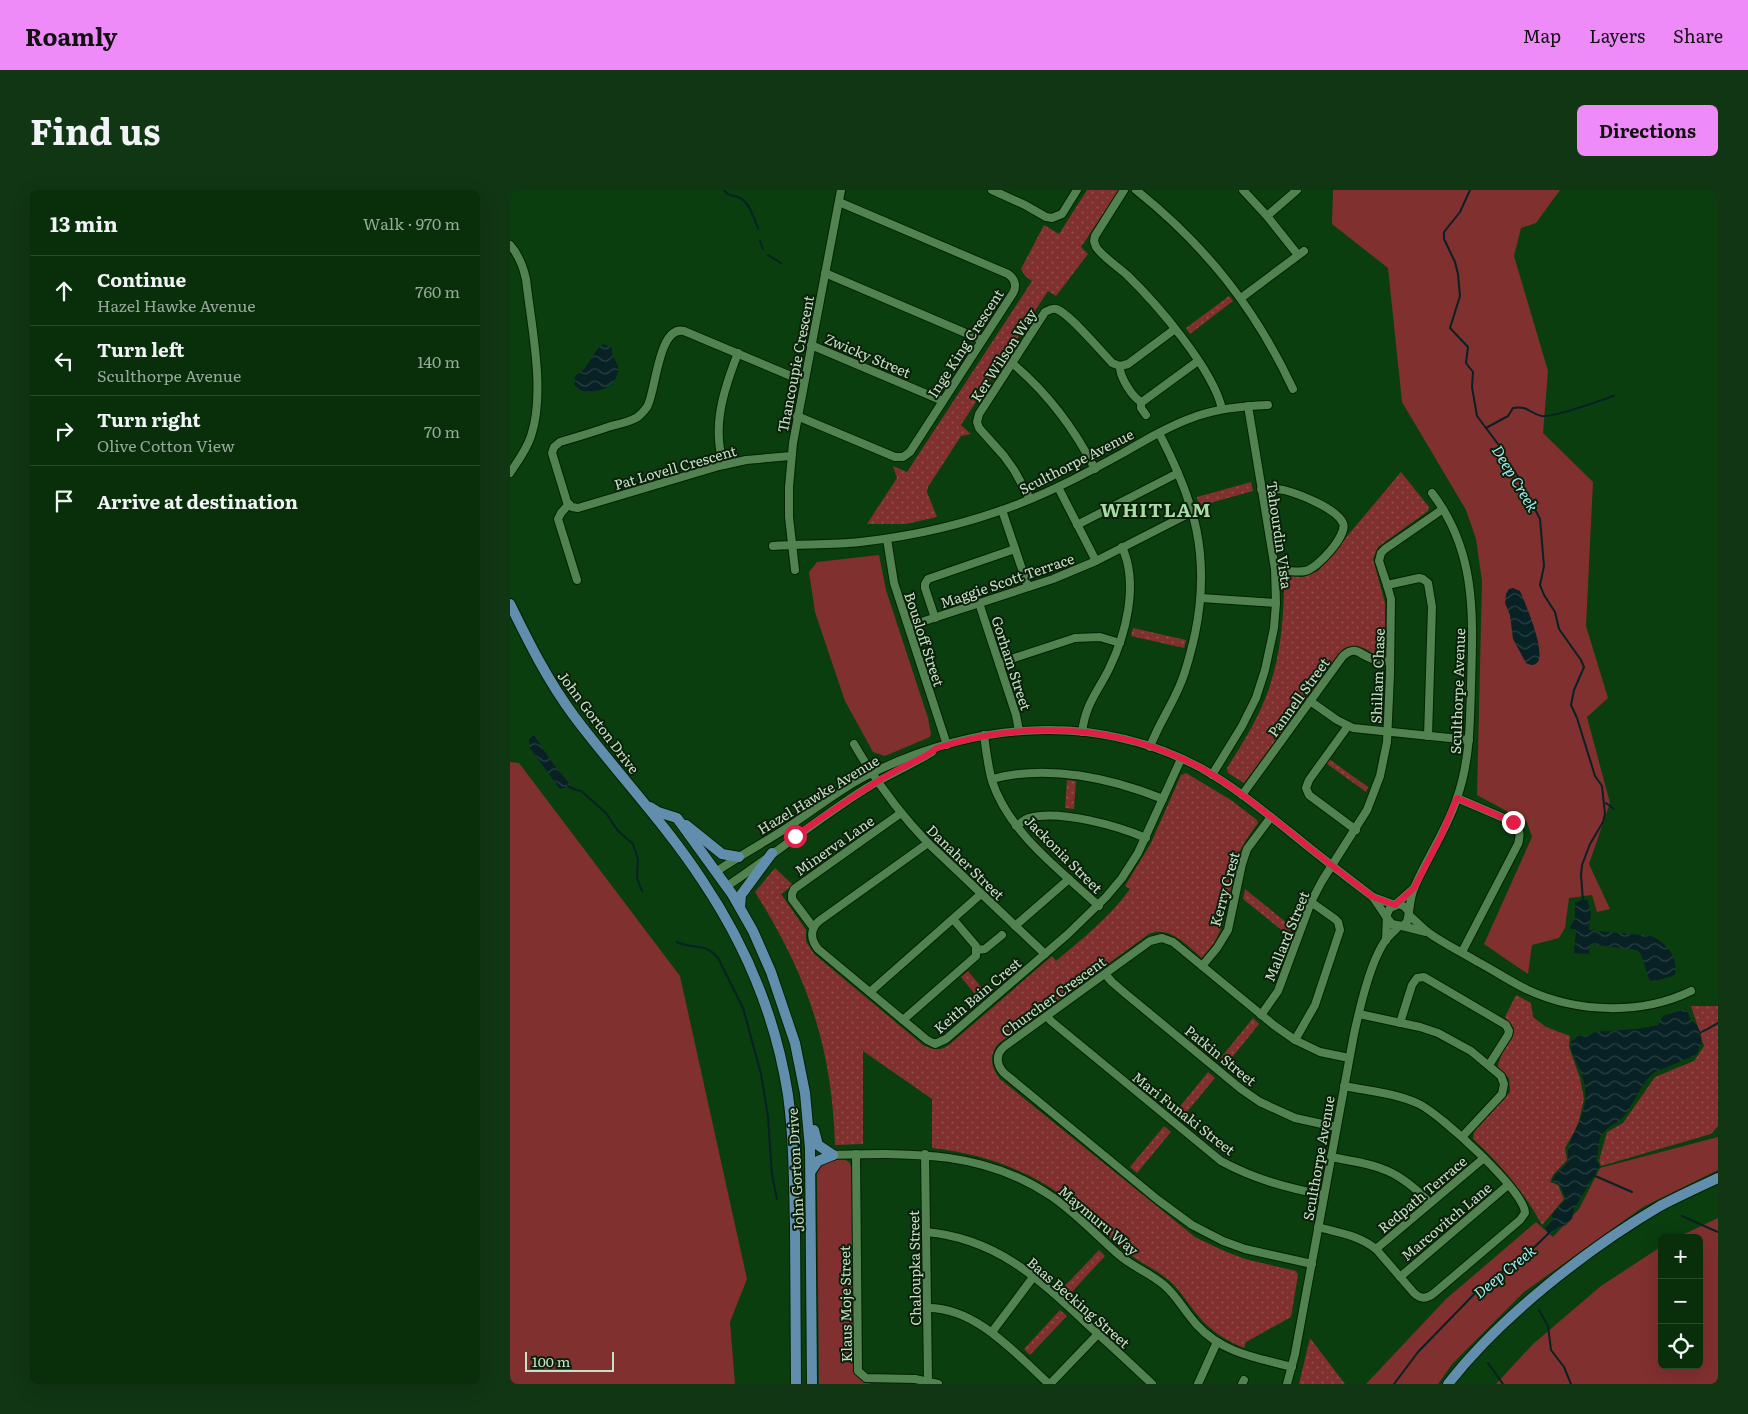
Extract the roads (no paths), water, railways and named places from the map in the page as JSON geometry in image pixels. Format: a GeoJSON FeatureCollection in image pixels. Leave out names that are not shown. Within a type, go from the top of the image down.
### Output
{"type":"FeatureCollection","features":[{"type":"Feature","properties":{"kind":"main road","name":"John Gorton Drive"},"geometry":{"type":"LineString","coordinates":[[510,604],[538,661],[574,716],[684,853],[703,880],[758,984],[780,1054],[788,1094],[794,1168],[796,1384]]}},
{"type":"Feature","properties":{"kind":"main road","name":"John Gorton Drive"},"geometry":{"type":"LineString","coordinates":[[641,800],[658,812],[677,818],[717,871],[740,907],[768,965],[785,1012],[798,1059],[808,1124],[811,1171],[812,1384]]}},
{"type":"Feature","properties":{"kind":"main road"},"geometry":{"type":"LineString","coordinates":[[677,818],[695,830],[722,854],[738,857]]}},
{"type":"Feature","properties":{"kind":"main road"},"geometry":{"type":"LineString","coordinates":[[740,907],[741,896],[772,853]]}},
{"type":"Feature","properties":{"kind":"main road"},"geometry":{"type":"LineString","coordinates":[[703,880],[717,871]]}},
{"type":"Feature","properties":{"kind":"main road"},"geometry":{"type":"LineString","coordinates":[[712,895],[727,886]]}},
{"type":"Feature","properties":{"kind":"main road"},"geometry":{"type":"LineString","coordinates":[[808,1124],[815,1132],[818,1145],[833,1155]]}},
{"type":"Feature","properties":{"kind":"main road"},"geometry":{"type":"LineString","coordinates":[[811,1171],[818,1161],[833,1155]]}},
{"type":"Feature","properties":{"kind":"main road"},"geometry":{"type":"LineString","coordinates":[[1448,1384],[1498,1330],[1565,1272],[1654,1210],[1718,1178]]}},
{"type":"Feature","properties":{"kind":"street","name":"Thancoupie Crescent"},"geometry":{"type":"LineString","coordinates":[[795,570],[789,517],[791,456],[841,190]]}},
{"type":"Feature","properties":{"kind":"street"},"geometry":{"type":"LineString","coordinates":[[992,190],[1026,205],[1046,217],[1053,218],[1062,214],[1077,190]]}},
{"type":"Feature","properties":{"kind":"street"},"geometry":{"type":"LineString","coordinates":[[1124,190],[1095,236],[1095,245],[1152,301],[1175,329],[1198,361],[1218,396],[1222,410]]}},
{"type":"Feature","properties":{"kind":"street"},"geometry":{"type":"LineString","coordinates":[[1136,190],[1160,209],[1216,266],[1261,328],[1279,360],[1292,389]]}},
{"type":"Feature","properties":{"kind":"street"},"geometry":{"type":"LineString","coordinates":[[1241,298],[1301,253],[1242,190]]}},
{"type":"Feature","properties":{"kind":"street"},"geometry":{"type":"LineString","coordinates":[[1267,216],[1297,190]]}},
{"type":"Feature","properties":{"kind":"street","name":"Inge King Crescent"},"geometry":{"type":"LineString","coordinates":[[797,416],[899,458],[905,456],[910,452],[1014,291],[1015,283],[1011,276],[839,202]]}},
{"type":"Feature","properties":{"kind":"street"},"geometry":{"type":"LineString","coordinates":[[510,245],[520,261],[526,279],[537,393],[532,434],[524,452],[510,472]]}},
{"type":"Feature","properties":{"kind":"street"},"geometry":{"type":"LineString","coordinates":[[825,273],[982,340]]}},
{"type":"Feature","properties":{"kind":"street","name":"Ker Wilson Way"},"geometry":{"type":"LineString","coordinates":[[1030,499],[1014,470],[977,424],[979,414],[1045,312],[1054,309],[1062,312],[1080,328],[1112,363],[1120,366]]}},
{"type":"Feature","properties":{"kind":"street"},"geometry":{"type":"LineString","coordinates":[[1141,402],[1137,400],[1121,377],[1120,366],[1128,364],[1175,329]]}},
{"type":"Feature","properties":{"kind":"street"},"geometry":{"type":"LineString","coordinates":[[577,580],[558,519],[569,504],[553,455],[554,448],[561,442],[632,420],[643,413],[649,402],[658,364],[672,333],[683,330],[804,380]]}},
{"type":"Feature","properties":{"kind":"street","name":"Zwicky Street"},"geometry":{"type":"LineString","coordinates":[[811,344],[943,401]]}},
{"type":"Feature","properties":{"kind":"street"},"geometry":{"type":"LineString","coordinates":[[724,464],[720,453],[720,410],[725,386],[738,354]]}},
{"type":"Feature","properties":{"kind":"street"},"geometry":{"type":"LineString","coordinates":[[1141,402],[1198,361]]}},
{"type":"Feature","properties":{"kind":"street"},"geometry":{"type":"LineString","coordinates":[[1012,363],[1051,401],[1082,444],[1095,469]]}},
{"type":"Feature","properties":{"kind":"street"},"geometry":{"type":"LineString","coordinates":[[1141,402],[1141,407],[1146,416]]}},
{"type":"Feature","properties":{"kind":"street","name":"Sculthorpe Avenue"},"geometry":{"type":"LineString","coordinates":[[773,546],[887,539],[944,527],[1002,510],[1058,487],[1186,420],[1222,410],[1268,405]]}},
{"type":"Feature","properties":{"kind":"street","name":"Tahourdin Vista"},"geometry":{"type":"LineString","coordinates":[[1212,775],[1245,720],[1261,685],[1271,649],[1276,603],[1275,569],[1248,406]]}},
{"type":"Feature","properties":{"kind":"street"},"geometry":{"type":"LineString","coordinates":[[1150,747],[1171,706],[1188,664],[1201,598],[1200,551],[1192,512],[1178,473],[1159,433]]}},
{"type":"Feature","properties":{"kind":"street","name":"Pat Lovell Crescent"},"geometry":{"type":"LineString","coordinates":[[569,504],[574,508],[580,508],[724,464],[791,456]]}},
{"type":"Feature","properties":{"kind":"street"},"geometry":{"type":"LineString","coordinates":[[1077,525],[1178,473]]}},
{"type":"Feature","properties":{"kind":"street"},"geometry":{"type":"LineString","coordinates":[[1058,487],[1096,561]]}},
{"type":"Feature","properties":{"kind":"street"},"geometry":{"type":"LineString","coordinates":[[1261,489],[1283,490],[1313,501],[1340,519],[1344,526],[1342,535],[1316,566],[1310,570],[1299,572],[1275,569]]}},
{"type":"Feature","properties":{"kind":"street","name":"Sculthorpe Avenue"},"geometry":{"type":"LineString","coordinates":[[1409,913],[1414,888],[1441,836],[1457,798],[1464,772],[1469,740],[1471,594],[1463,554],[1443,509],[1432,493]]}},
{"type":"Feature","properties":{"kind":"street","name":"Shillam Chase"},"geometry":{"type":"LineString","coordinates":[[1332,866],[1367,810],[1386,755],[1391,614],[1387,585],[1379,561],[1381,553],[1443,509]]}},
{"type":"Feature","properties":{"kind":"street"},"geometry":{"type":"LineString","coordinates":[[1002,510],[1028,587]]}},
{"type":"Feature","properties":{"kind":"street","name":"Maggie Scott Terrace"},"geometry":{"type":"LineString","coordinates":[[909,626],[1053,579],[1096,561],[1192,512]]}},
{"type":"Feature","properties":{"kind":"street","name":"Bousloff Street"},"geometry":{"type":"LineString","coordinates":[[887,539],[894,583],[947,745]]}},
{"type":"Feature","properties":{"kind":"street"},"geometry":{"type":"LineString","coordinates":[[1082,732],[1085,714],[1109,669],[1120,643],[1127,611],[1130,583],[1128,562],[1122,547]]}},
{"type":"Feature","properties":{"kind":"street"},"geometry":{"type":"LineString","coordinates":[[935,618],[925,588],[928,579],[1015,549]]}},
{"type":"Feature","properties":{"kind":"street"},"geometry":{"type":"LineString","coordinates":[[1387,585],[1419,578],[1424,579],[1428,583],[1432,608],[1428,736]]}},
{"type":"Feature","properties":{"kind":"street"},"geometry":{"type":"LineString","coordinates":[[1201,598],[1276,603]]}},
{"type":"Feature","properties":{"kind":"street","name":"Gorham Street"},"geometry":{"type":"LineString","coordinates":[[979,603],[1016,715],[1019,730]]}},
{"type":"Feature","properties":{"kind":"street"},"geometry":{"type":"LineString","coordinates":[[999,662],[1075,638],[1100,637],[1120,643]]}},
{"type":"Feature","properties":{"kind":"street","name":"Pannell Street"},"geometry":{"type":"LineString","coordinates":[[1242,795],[1343,656],[1348,652],[1358,651],[1373,660],[1390,661]]}},
{"type":"Feature","properties":{"kind":"street"},"geometry":{"type":"LineString","coordinates":[[1310,701],[1348,726],[1366,730],[1469,740]]}},
{"type":"Feature","properties":{"kind":"street"},"geometry":{"type":"LineString","coordinates":[[1348,726],[1309,780],[1306,788],[1309,795],[1356,830]]}},
{"type":"Feature","properties":{"kind":"street","name":"Hazel Hawke Avenue"},"geometry":{"type":"LineString","coordinates":[[717,871],[872,773],[923,751],[984,735],[1019,730],[1056,730],[1112,736],[1150,747],[1181,759],[1212,775],[1242,795],[1373,897],[1395,905]]}},
{"type":"Feature","properties":{"kind":"street","name":"Jackonia Street"},"geometry":{"type":"LineString","coordinates":[[984,735],[992,779],[1002,805],[1016,826],[1028,840],[1099,906]]}},
{"type":"Feature","properties":{"kind":"street","name":"Danaher Street"},"geometry":{"type":"LineString","coordinates":[[854,744],[877,782],[928,843],[1045,954]]}},
{"type":"Feature","properties":{"kind":"street","name":"Hazel Hawke Avenue"},"geometry":{"type":"LineString","coordinates":[[727,886],[795,836],[877,782],[937,748]]}},
{"type":"Feature","properties":{"kind":"street","name":"Keith Bain Crest"},"geometry":{"type":"LineString","coordinates":[[814,927],[812,936],[816,946],[931,1042],[942,1042],[1099,906],[1130,867],[1146,838],[1181,759]]}},
{"type":"Feature","properties":{"kind":"street"},"geometry":{"type":"LineString","coordinates":[[992,779],[1030,774],[1080,776],[1115,782],[1163,799]]}},
{"type":"Feature","properties":{"kind":"street"},"geometry":{"type":"LineString","coordinates":[[1457,798],[1513,822],[1520,831],[1518,844],[1462,952]]}},
{"type":"Feature","properties":{"kind":"street","name":"Minerva Lane"},"geometry":{"type":"LineString","coordinates":[[814,927],[792,899],[794,889],[901,813]]}},
{"type":"Feature","properties":{"kind":"street"},"geometry":{"type":"LineString","coordinates":[[1016,826],[1030,818],[1064,817],[1106,824],[1146,838]]}},
{"type":"Feature","properties":{"kind":"street","name":"Kerry Crest"},"geometry":{"type":"LineString","coordinates":[[1202,966],[1217,948],[1228,930],[1247,849],[1271,817]]}},
{"type":"Feature","properties":{"kind":"street"},"geometry":{"type":"LineString","coordinates":[[814,927],[819,921],[928,843]]}},
{"type":"Feature","properties":{"kind":"street","name":"Mallard Street"},"geometry":{"type":"LineString","coordinates":[[1261,1015],[1278,991],[1311,902],[1332,866]]}},
{"type":"Feature","properties":{"kind":"street"},"geometry":{"type":"LineString","coordinates":[[1016,926],[1069,878]]}},
{"type":"Feature","properties":{"kind":"street","name":"Sculthorpe Avenue"},"geometry":{"type":"LineString","coordinates":[[1395,905],[1414,888]]}},
{"type":"Feature","properties":{"kind":"street"},"geometry":{"type":"LineString","coordinates":[[870,992],[981,894]]}},
{"type":"Feature","properties":{"kind":"street","name":"Hazel Hawke Avenue"},"geometry":{"type":"LineString","coordinates":[[1373,897],[1388,918]]}},
{"type":"Feature","properties":{"kind":"street"},"geometry":{"type":"LineString","coordinates":[[1295,1040],[1315,1005],[1340,930],[1340,926],[1335,919],[1311,902]]}},
{"type":"Feature","properties":{"kind":"street"},"geometry":{"type":"LineString","coordinates":[[1428,933],[1405,906],[1395,905],[1390,908],[1388,918],[1392,924],[1428,933],[1528,990],[1551,999],[1582,1006],[1611,1008],[1657,1003],[1691,991]]}},
{"type":"Feature","properties":{"kind":"street"},"geometry":{"type":"LineString","coordinates":[[1400,926],[1407,922],[1409,913]]}},
{"type":"Feature","properties":{"kind":"street","name":"Sculthorpe Avenue"},"geometry":{"type":"LineString","coordinates":[[1287,1384],[1312,1264],[1349,1058],[1359,1014],[1373,968],[1386,940],[1388,918]]}},
{"type":"Feature","properties":{"kind":"street"},"geometry":{"type":"LineString","coordinates":[[903,1020],[974,959],[977,950],[953,919]]}},
{"type":"Feature","properties":{"kind":"street","name":"Sculthorpe Avenue"},"geometry":{"type":"LineString","coordinates":[[1386,940],[1400,926]]}},
{"type":"Feature","properties":{"kind":"street"},"geometry":{"type":"LineString","coordinates":[[977,950],[985,950],[1002,935]]}},
{"type":"Feature","properties":{"kind":"street","name":"Churcher Crescent"},"geometry":{"type":"LineString","coordinates":[[1312,1264],[1245,1249],[1223,1241],[1197,1227],[1158,1200],[1004,1073],[998,1066],[997,1060],[1001,1050],[1150,941],[1158,938],[1168,939],[1261,1015],[1295,1040],[1320,1052],[1349,1058]]}},
{"type":"Feature","properties":{"kind":"street","name":"Patkin Street"},"geometry":{"type":"LineString","coordinates":[[1106,974],[1126,994],[1252,1097],[1284,1114],[1336,1127]]}},
{"type":"Feature","properties":{"kind":"street"},"geometry":{"type":"LineString","coordinates":[[1400,1023],[1412,985],[1417,978],[1424,978],[1506,1025],[1508,1035],[1489,1065]]}},
{"type":"Feature","properties":{"kind":"street"},"geometry":{"type":"LineString","coordinates":[[1359,1014],[1420,1027],[1449,1038],[1471,1050],[1503,1080],[1504,1091],[1462,1137]]}},
{"type":"Feature","properties":{"kind":"street","name":"Mari Funaki Street"},"geometry":{"type":"LineString","coordinates":[[1047,1016],[1050,1021],[1221,1161],[1243,1173],[1276,1185],[1324,1196]]}},
{"type":"Feature","properties":{"kind":"street"},"geometry":{"type":"LineString","coordinates":[[1318,1227],[1354,1236],[1376,1249],[1417,1296],[1425,1298],[1429,1297],[1524,1217],[1525,1209],[1521,1201],[1508,1185],[1484,1158],[1444,1120],[1420,1104],[1402,1097],[1344,1086]]}},
{"type":"Feature","properties":{"kind":"street","name":"Klaus Moje Street"},"geometry":{"type":"LineString","coordinates":[[856,1154],[858,1369],[864,1377],[875,1381],[928,1381],[938,1384]]}},
{"type":"Feature","properties":{"kind":"street","name":"Maymuru Way"},"geometry":{"type":"LineString","coordinates":[[833,1155],[925,1154],[968,1160],[1021,1178],[1069,1209],[1120,1256],[1163,1284],[1177,1298],[1198,1325],[1217,1342],[1241,1354],[1292,1367]]}},
{"type":"Feature","properties":{"kind":"street","name":"Chaloupka Street"},"geometry":{"type":"LineString","coordinates":[[925,1154],[928,1381]]}},
{"type":"Feature","properties":{"kind":"street"},"geometry":{"type":"LineString","coordinates":[[1331,1157],[1388,1170],[1406,1181],[1430,1203]]}},
{"type":"Feature","properties":{"kind":"street","name":"Redpath Terrace"},"geometry":{"type":"LineString","coordinates":[[1376,1249],[1484,1158]]}},
{"type":"Feature","properties":{"kind":"street","name":"Marcovitch Lane"},"geometry":{"type":"LineString","coordinates":[[1400,1277],[1508,1185]]}},
{"type":"Feature","properties":{"kind":"street","name":"Baas Becking Street"},"geometry":{"type":"LineString","coordinates":[[926,1232],[941,1234],[980,1245],[1011,1260],[1034,1276],[1152,1384]]}},
{"type":"Feature","properties":{"kind":"street"},"geometry":{"type":"LineString","coordinates":[[992,1332],[1034,1276]]}},
{"type":"Feature","properties":{"kind":"street"},"geometry":{"type":"LineString","coordinates":[[927,1308],[956,1314],[992,1332],[1050,1384],[1098,1334]]}},
{"type":"Feature","properties":{"kind":"street"},"geometry":{"type":"LineString","coordinates":[[1202,1383],[1217,1342]]}},
{"type":"Feature","properties":{"kind":"water"},"geometry":{"type":"Polygon","coordinates":[[[604,344],[612,348],[618,366],[616,378],[606,388],[597,391],[582,391],[574,385],[575,376],[604,344]]]}},
{"type":"Feature","properties":{"kind":"water"},"geometry":{"type":"Polygon","coordinates":[[[1513,588],[1520,591],[1537,639],[1539,658],[1534,665],[1526,663],[1513,639],[1510,615],[1505,603],[1506,594],[1509,589],[1513,588]]]}},
{"type":"Feature","properties":{"kind":"water"},"geometry":{"type":"Polygon","coordinates":[[[534,735],[569,786],[559,788],[530,748],[529,739],[534,735]]]}},
{"type":"Feature","properties":{"kind":"water"},"geometry":{"type":"Polygon","coordinates":[[[1587,899],[1591,913],[1589,930],[1651,936],[1657,939],[1666,946],[1673,957],[1676,969],[1675,975],[1652,982],[1649,979],[1641,954],[1637,950],[1590,944],[1589,954],[1574,953],[1576,929],[1571,929],[1570,927],[1575,918],[1575,902],[1587,899]]]}},
{"type":"Feature","properties":{"kind":"water"},"geometry":{"type":"Polygon","coordinates":[[[1686,1009],[1691,1020],[1697,1025],[1701,1037],[1700,1048],[1696,1055],[1655,1072],[1645,1082],[1621,1119],[1602,1134],[1596,1160],[1600,1166],[1574,1209],[1572,1219],[1549,1235],[1545,1228],[1553,1220],[1552,1214],[1566,1199],[1560,1185],[1552,1181],[1555,1175],[1569,1161],[1569,1147],[1585,1102],[1584,1081],[1573,1054],[1571,1042],[1578,1036],[1591,1035],[1591,1032],[1637,1029],[1658,1025],[1663,1016],[1686,1009]]]}},
{"type":"Feature","properties":{"kind":"waterway"},"geometry":{"type":"LineString","coordinates":[[724,190],[745,202],[751,210],[758,228]]}},
{"type":"Feature","properties":{"kind":"waterway","name":"Deep Creek"},"geometry":{"type":"LineString","coordinates":[[1470,190],[1460,212],[1444,232],[1444,239],[1455,262],[1460,296],[1450,328],[1468,347],[1466,363],[1473,372],[1472,387],[1477,416],[1501,448],[1540,519],[1544,566],[1540,585],[1555,612],[1559,629],[1584,667],[1574,690],[1571,705],[1577,718],[1595,776],[1602,786],[1605,814],[1582,865],[1583,901]]}},
{"type":"Feature","properties":{"kind":"waterway"},"geometry":{"type":"LineString","coordinates":[[760,241],[763,249]]}},
{"type":"Feature","properties":{"kind":"waterway"},"geometry":{"type":"LineString","coordinates":[[768,255],[781,263]]}},
{"type":"Feature","properties":{"kind":"waterway"},"geometry":{"type":"LineString","coordinates":[[1486,428],[1508,416],[1513,408],[1518,407],[1538,415],[1548,416],[1567,412],[1614,396]]}},
{"type":"Feature","properties":{"kind":"waterway"},"geometry":{"type":"LineString","coordinates":[[568,786],[581,791],[606,813],[618,831],[633,844],[638,859],[637,878],[642,891]]}},
{"type":"Feature","properties":{"kind":"waterway"},"geometry":{"type":"LineString","coordinates":[[1606,803],[1614,809]]}},
{"type":"Feature","properties":{"kind":"waterway"},"geometry":{"type":"LineString","coordinates":[[677,942],[708,949],[713,953],[718,958],[743,1008],[761,1074],[768,1117],[772,1175],[777,1199]]}},
{"type":"Feature","properties":{"kind":"waterway"},"geometry":{"type":"LineString","coordinates":[[1700,1033],[1718,1023]]}},
{"type":"Feature","properties":{"kind":"waterway"},"geometry":{"type":"LineString","coordinates":[[1593,1175],[1632,1192]]}},
{"type":"Feature","properties":{"kind":"waterway"},"geometry":{"type":"LineString","coordinates":[[1682,1216],[1718,1232]]}},
{"type":"Feature","properties":{"kind":"waterway","name":"Deep Creek"},"geometry":{"type":"LineString","coordinates":[[1394,1384],[1418,1352],[1482,1286],[1526,1255],[1549,1233]]}},
{"type":"Feature","properties":{"kind":"waterway"},"geometry":{"type":"LineString","coordinates":[[1539,1310],[1548,1326],[1551,1350],[1564,1367],[1571,1384]]}},
{"type":"Feature","properties":{"kind":"waterway"},"geometry":{"type":"LineString","coordinates":[[1488,1363],[1503,1384]]}},
{"type":"Feature","properties":{"kind":"district","name":"WHITLAM"},"geometry":{"type":"Point","coordinates":[1156,509]}}]}
